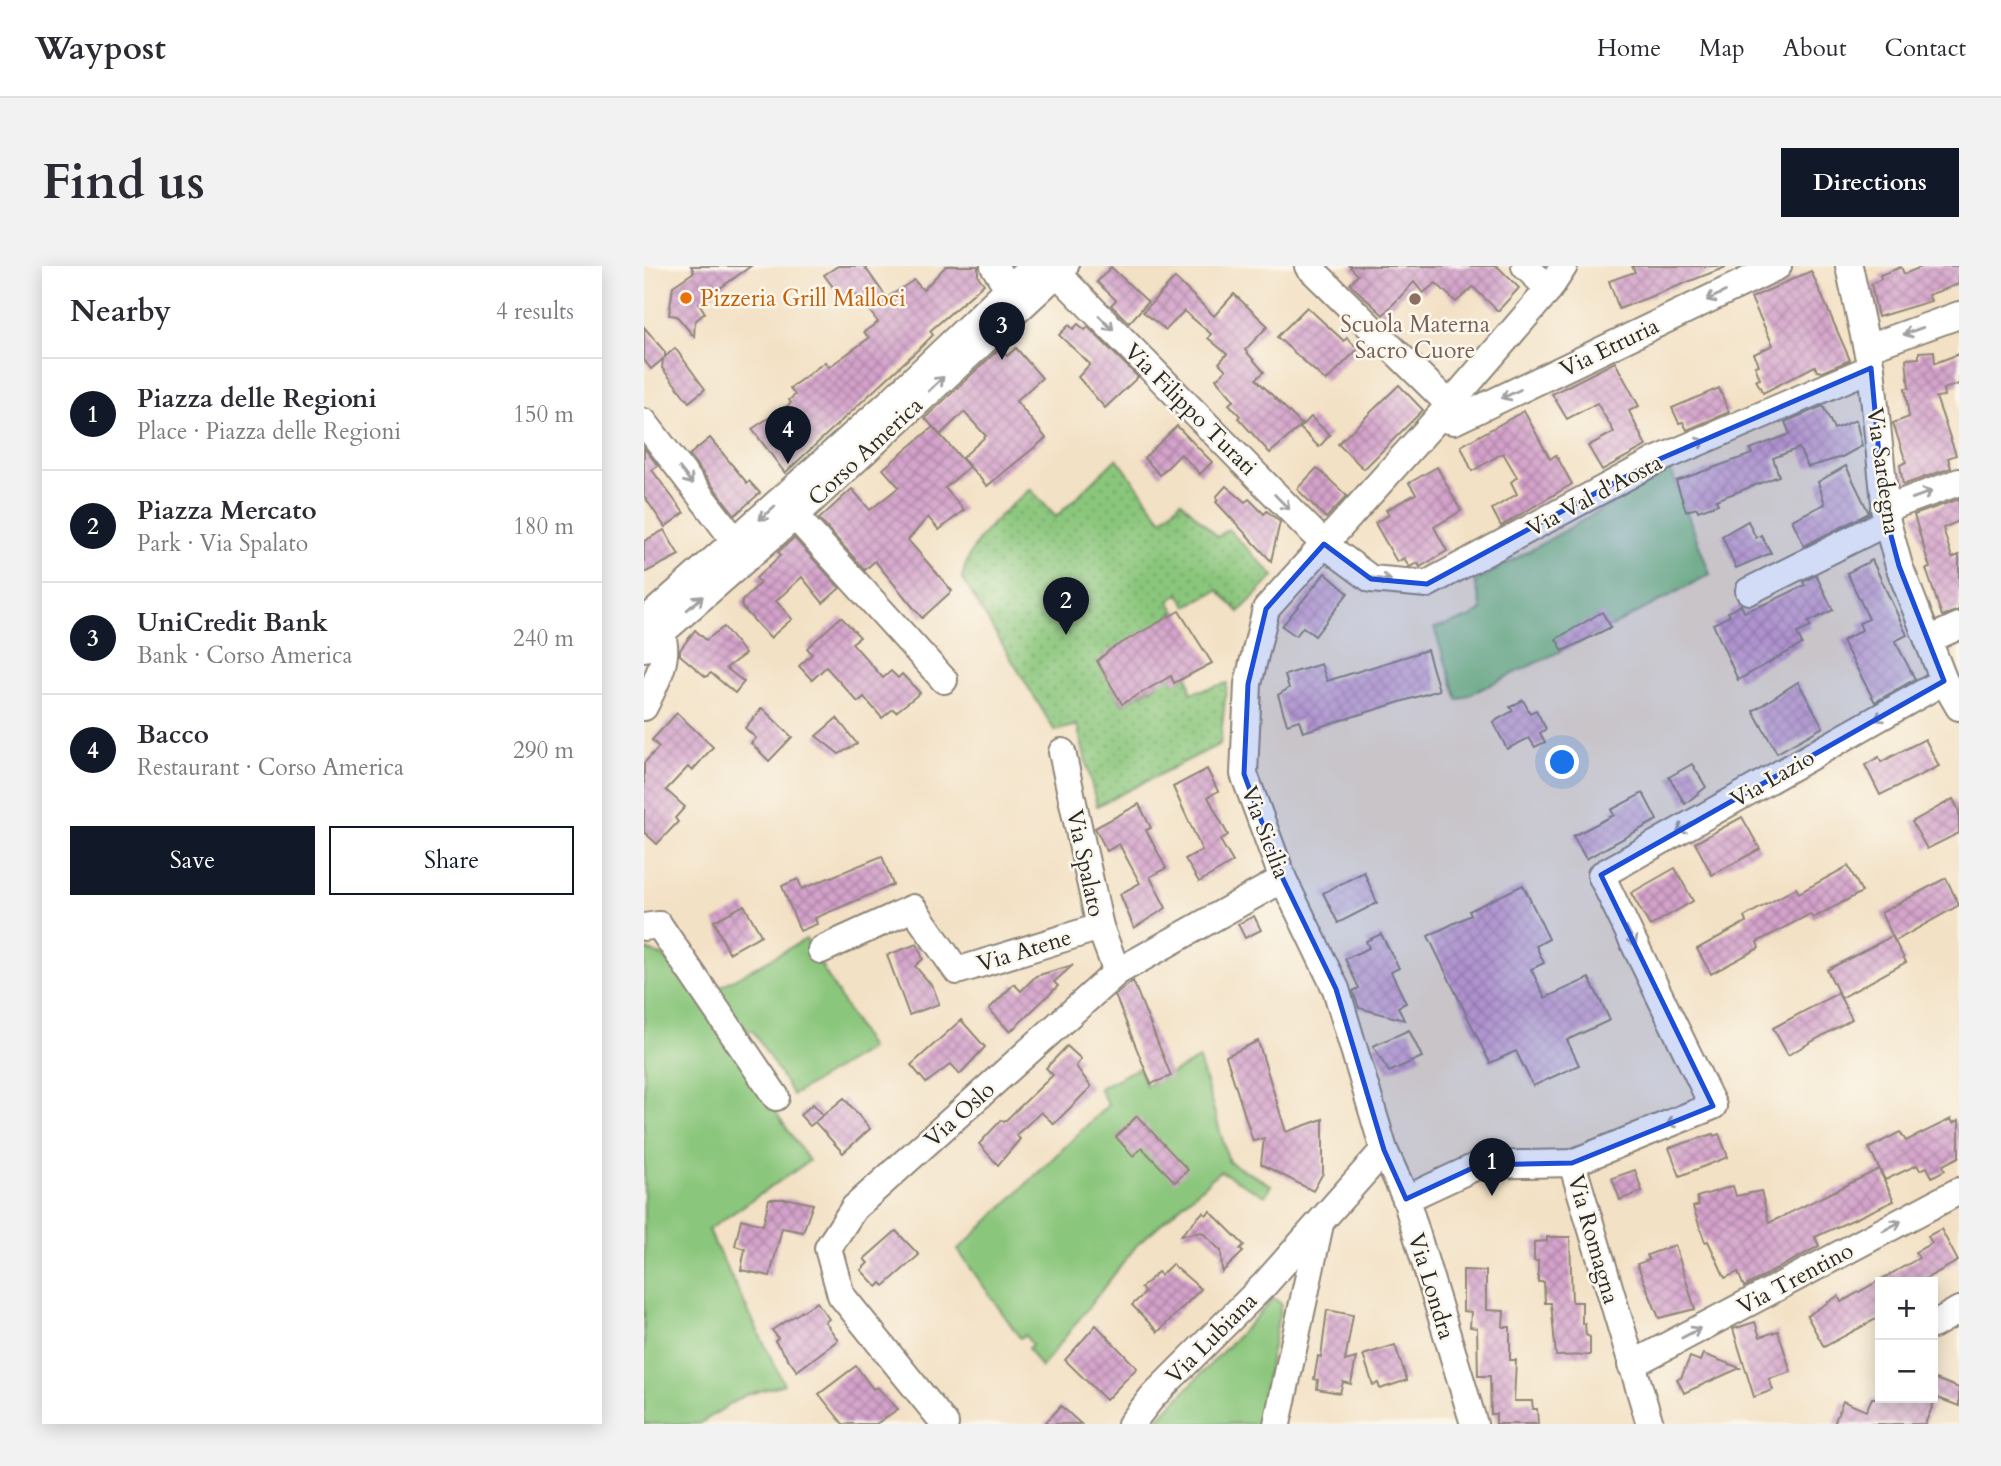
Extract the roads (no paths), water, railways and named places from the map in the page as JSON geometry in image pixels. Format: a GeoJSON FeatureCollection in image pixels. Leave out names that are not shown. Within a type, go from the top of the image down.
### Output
{"type":"FeatureCollection","features":[{"type":"Feature","properties":{"kind":"street","name":"Corso America"},"geometry":{"type":"LineString","coordinates":[[650,630],[735,541],[889,403],[1001,277],[1032,266]]}},
{"type":"Feature","properties":{"kind":"street"},"geometry":{"type":"LineString","coordinates":[[1308,266],[1444,411]]}},
{"type":"Feature","properties":{"kind":"street"},"geometry":{"type":"LineString","coordinates":[[1525,266],[1549,289]]}},
{"type":"Feature","properties":{"kind":"street","name":"Via Sicilia"},"geometry":{"type":"LineString","coordinates":[[1384,1150],[1336,989],[1283,879],[1244,774],[1248,684],[1265,609],[1444,411],[1549,289],[1564,266]]}},
{"type":"Feature","properties":{"kind":"street","name":"Via Etruria"},"geometry":{"type":"LineString","coordinates":[[1444,411],[1454,421],[1778,266]]}},
{"type":"Feature","properties":{"kind":"street","name":"Via Sardegna"},"geometry":{"type":"LineString","coordinates":[[1849,266],[1869,358],[1886,515],[1899,566],[1944,681],[1959,707]]}},
{"type":"Feature","properties":{"kind":"street","name":"Corso America"},"geometry":{"type":"LineString","coordinates":[[650,630],[795,516],[1057,269]]}},
{"type":"Feature","properties":{"kind":"street","name":"Via Filippo Turati"},"geometry":{"type":"LineString","coordinates":[[1057,269],[1324,544]]}},
{"type":"Feature","properties":{"kind":"street","name":"Via Val d'Aosta"},"geometry":{"type":"LineString","coordinates":[[1324,544],[1371,579],[1427,584],[1655,461],[1959,314]]}},
{"type":"Feature","properties":{"kind":"street"},"geometry":{"type":"LineString","coordinates":[[644,422],[735,541]]}},
{"type":"Feature","properties":{"kind":"street"},"geometry":{"type":"LineString","coordinates":[[1749,591],[1886,515],[1959,482]]}},
{"type":"Feature","properties":{"kind":"street"},"geometry":{"type":"LineString","coordinates":[[795,516],[944,680]]}},
{"type":"Feature","properties":{"kind":"street"},"geometry":{"type":"LineString","coordinates":[[1928,640],[1959,626]]}},
{"type":"Feature","properties":{"kind":"street"},"geometry":{"type":"LineString","coordinates":[[644,707],[666,652],[650,630]]}},
{"type":"Feature","properties":{"kind":"street","name":"Via Lazio"},"geometry":{"type":"LineString","coordinates":[[1601,875],[1944,681]]}},
{"type":"Feature","properties":{"kind":"street","name":"Via Spalato"},"geometry":{"type":"LineString","coordinates":[[1062,752],[1100,927],[1117,972]]}},
{"type":"Feature","properties":{"kind":"street","name":"Via Romagna"},"geometry":{"type":"LineString","coordinates":[[1601,875],[1713,1106],[1572,1163],[1650,1424]]}},
{"type":"Feature","properties":{"kind":"street","name":"Via Oslo"},"geometry":{"type":"LineString","coordinates":[[945,1424],[841,1295],[828,1248],[854,1208],[1117,972],[1283,879]]}},
{"type":"Feature","properties":{"kind":"street","name":"Via Atene"},"geometry":{"type":"LineString","coordinates":[[821,950],[913,908],[957,971],[1100,927]]}},
{"type":"Feature","properties":{"kind":"street"},"geometry":{"type":"LineString","coordinates":[[644,927],[659,925],[776,1097]]}},
{"type":"Feature","properties":{"kind":"street"},"geometry":{"type":"LineString","coordinates":[[1277,1424],[1320,1223],[1384,1150]]}},
{"type":"Feature","properties":{"kind":"street","name":"Via Londra"},"geometry":{"type":"LineString","coordinates":[[1384,1150],[1406,1199],[1474,1424]]}},
{"type":"Feature","properties":{"kind":"street"},"geometry":{"type":"LineString","coordinates":[[1406,1199],[1479,1165],[1572,1163]]}},
{"type":"Feature","properties":{"kind":"street","name":"Via Trentino"},"geometry":{"type":"LineString","coordinates":[[1631,1365],[1959,1191]]}},
{"type":"Feature","properties":{"kind":"street","name":"Via Lubiana"},"geometry":{"type":"LineString","coordinates":[[1131,1424],[1153,1396],[1265,1284],[1320,1223]]}},
{"type":"Feature","properties":{"kind":"street","name":"Via Lubiana"},"geometry":{"type":"LineString","coordinates":[[1265,1284],[1302,1300]]}},
{"type":"Feature","properties":{"kind":"street"},"geometry":{"type":"LineString","coordinates":[[1938,1322],[1959,1310]]}},
{"type":"Feature","properties":{"kind":"place","name":"Pizzeria Grill Malloci"},"geometry":{"type":"Point","coordinates":[686,298]}},
{"type":"Feature","properties":{"kind":"place","name":"Scuola Materna Sacro Cuore"},"geometry":{"type":"Point","coordinates":[1415,299]}},
{"type":"Feature","properties":{"kind":"place","name":"UniCredit Bank"},"geometry":{"type":"Point","coordinates":[1002,360]}},
{"type":"Feature","properties":{"kind":"place","name":"Bacco"},"geometry":{"type":"Point","coordinates":[788,464]}},
{"type":"Feature","properties":{"kind":"place","name":"Piazza Mercato"},"geometry":{"type":"Point","coordinates":[1066,635]}},
{"type":"Feature","properties":{"kind":"place","name":"Piazza delle Regioni"},"geometry":{"type":"Point","coordinates":[1492,1196]}}]}
